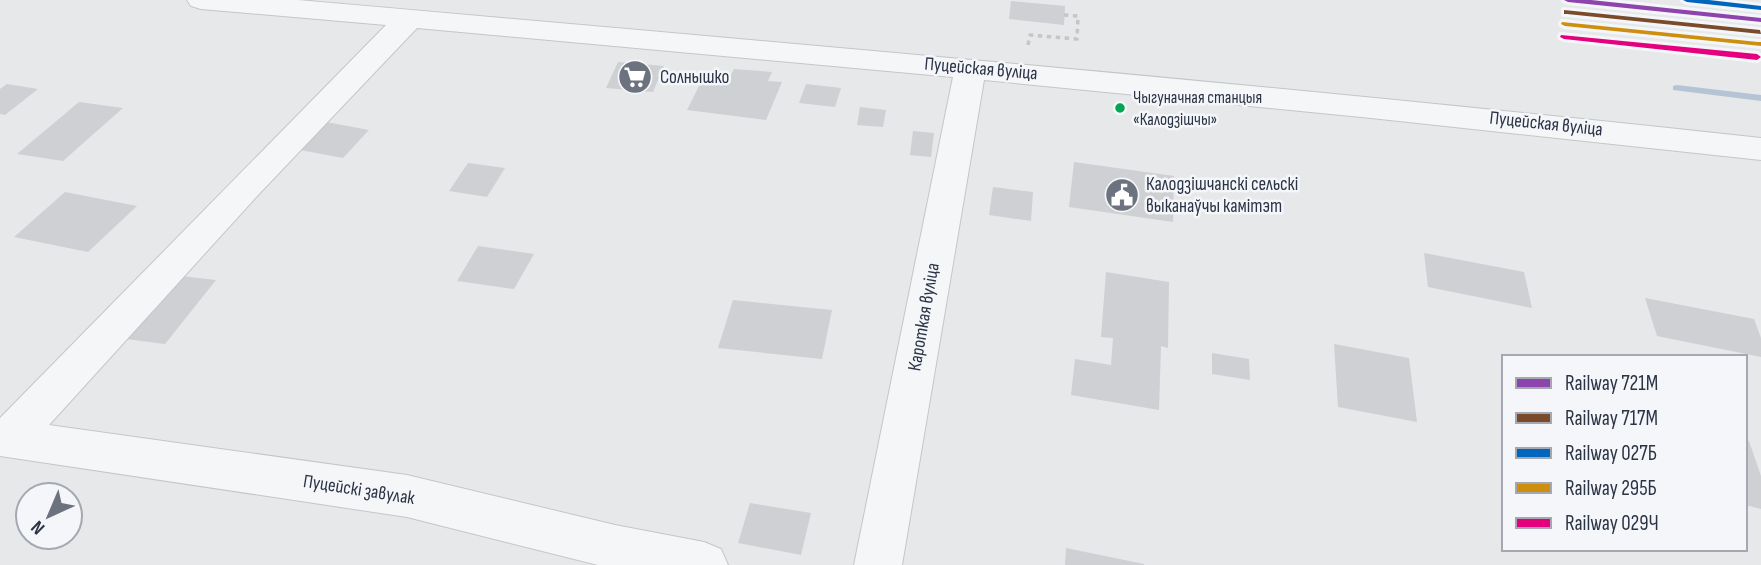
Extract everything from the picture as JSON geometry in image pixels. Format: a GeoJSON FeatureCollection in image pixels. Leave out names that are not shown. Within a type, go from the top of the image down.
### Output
{"type":"FeatureCollection","features":[{"type":"Feature","properties":{"kind":"street","name":"Пуцейская вуліца"},"geometry":{"type":"LineString","coordinates":[[201,0],[1021,72],[1479,117],[1761,149]]}},
{"type":"Feature","properties":{"kind":"street","name":"Пуцейскі завулак"},"geometry":{"type":"LineString","coordinates":[[5,437],[409,19]]}},
{"type":"Feature","properties":{"kind":"street","name":"Кароткая вуліца"},"geometry":{"type":"LineString","coordinates":[[878,565],[970,68]]}},
{"type":"Feature","properties":{"kind":"street","name":"Пуцейскі завулак"},"geometry":{"type":"LineString","coordinates":[[5,437],[407,496],[615,547],[704,565]]}},
{"type":"Feature","properties":{"kind":"path"},"geometry":{"type":"LineString","coordinates":[[1021,72],[1030,35],[1077,39],[1078,16],[1065,15]]}},
{"type":"Feature","properties":{"kind":"building"},"geometry":{"type":"Polygon","coordinates":[[[1011,1],[1065,6],[1064,25],[1009,19],[1011,1]]]}},
{"type":"Feature","properties":{"kind":"building","name":"Солнышко"},"geometry":{"type":"Polygon","coordinates":[[[618,62],[664,66],[653,92],[606,88],[618,62]]]}},
{"type":"Feature","properties":{"kind":"building"},"geometry":{"type":"Polygon","coordinates":[[[734,69],[772,72],[768,81],[782,82],[766,120],[687,110],[704,76],[729,79],[734,69]]]}},
{"type":"Feature","properties":{"kind":"building"},"geometry":{"type":"Polygon","coordinates":[[[7,84],[38,89],[5,115],[0,114],[0,89],[7,84]]]}},
{"type":"Feature","properties":{"kind":"building"},"geometry":{"type":"Polygon","coordinates":[[[806,84],[841,88],[835,107],[799,103],[806,84]]]}},
{"type":"Feature","properties":{"kind":"building"},"geometry":{"type":"Polygon","coordinates":[[[79,102],[123,108],[63,161],[17,154],[79,102]]]}},
{"type":"Feature","properties":{"kind":"building"},"geometry":{"type":"Polygon","coordinates":[[[860,107],[886,110],[883,127],[857,125],[860,107]]]}},
{"type":"Feature","properties":{"kind":"building"},"geometry":{"type":"Polygon","coordinates":[[[326,122],[369,130],[343,158],[300,150],[326,122]]]}},
{"type":"Feature","properties":{"kind":"building"},"geometry":{"type":"Polygon","coordinates":[[[913,131],[934,133],[931,157],[910,155],[913,131]]]}},
{"type":"Feature","properties":{"kind":"building","name":"Калодзішчанскі сельскі выканаўчы камітэт"},"geometry":{"type":"Polygon","coordinates":[[[1074,162],[1174,176],[1173,222],[1069,207],[1074,162]]]}},
{"type":"Feature","properties":{"kind":"building"},"geometry":{"type":"Polygon","coordinates":[[[468,163],[505,168],[487,197],[449,191],[468,163]]]}},
{"type":"Feature","properties":{"kind":"building"},"geometry":{"type":"Polygon","coordinates":[[[993,187],[1033,192],[1031,221],[989,215],[993,187]]]}},
{"type":"Feature","properties":{"kind":"building"},"geometry":{"type":"Polygon","coordinates":[[[65,192],[137,206],[88,252],[14,237],[65,192]]]}},
{"type":"Feature","properties":{"kind":"building"},"geometry":{"type":"Polygon","coordinates":[[[478,246],[534,254],[514,289],[457,281],[478,246]]]}},
{"type":"Feature","properties":{"kind":"building"},"geometry":{"type":"Polygon","coordinates":[[[1424,253],[1524,272],[1532,308],[1428,287],[1424,253]]]}},
{"type":"Feature","properties":{"kind":"building"},"geometry":{"type":"Polygon","coordinates":[[[1106,272],[1169,282],[1168,348],[1161,346],[1159,410],[1071,395],[1075,359],[1111,365],[1113,338],[1101,337],[1106,272]]]}},
{"type":"Feature","properties":{"kind":"building"},"geometry":{"type":"Polygon","coordinates":[[[180,276],[216,280],[165,344],[126,339],[180,276]]]}},
{"type":"Feature","properties":{"kind":"building"},"geometry":{"type":"Polygon","coordinates":[[[1645,298],[1754,319],[1761,338],[1761,357],[1657,336],[1645,298]]]}},
{"type":"Feature","properties":{"kind":"building"},"geometry":{"type":"Polygon","coordinates":[[[733,300],[832,310],[822,359],[718,348],[733,300]]]}},
{"type":"Feature","properties":{"kind":"building"},"geometry":{"type":"Polygon","coordinates":[[[1334,344],[1409,358],[1417,422],[1338,407],[1334,344]]]}},
{"type":"Feature","properties":{"kind":"building"},"geometry":{"type":"Polygon","coordinates":[[[1212,353],[1249,359],[1250,380],[1212,374],[1212,353]]]}},
{"type":"Feature","properties":{"kind":"building"},"geometry":{"type":"Polygon","coordinates":[[[1747,440],[1761,476],[1761,509],[1747,506],[1747,440]]]}},
{"type":"Feature","properties":{"kind":"building"},"geometry":{"type":"Polygon","coordinates":[[[750,503],[811,513],[801,555],[738,543],[750,503]]]}},
{"type":"Feature","properties":{"kind":"building"},"geometry":{"type":"Polygon","coordinates":[[[1066,548],[1144,564],[1144,565],[1065,565],[1066,548]]]}},
{"type":"Feature","properties":{"kind":"waterway"},"geometry":{"type":"LineString","coordinates":[[1677,88],[1761,98]]}},
{"type":"Feature","properties":{"kind":"rail line","name":"721М"},"geometry":{"type":"LineString","coordinates":[[1568,0],[1761,20]]}},
{"type":"Feature","properties":{"kind":"rail line","name":"027Б"},"geometry":{"type":"LineString","coordinates":[[1687,0],[1761,8]]}},
{"type":"Feature","properties":{"kind":"rail line","name":"717М"},"geometry":{"type":"LineString","coordinates":[[1567,12],[1760,32]]}},
{"type":"Feature","properties":{"kind":"rail line","name":"295Б"},"geometry":{"type":"LineString","coordinates":[[1565,24],[1758,44]]}},
{"type":"Feature","properties":{"kind":"rail line","name":"029Ч"},"geometry":{"type":"LineString","coordinates":[[1564,37],[1757,57]]}},
{"type":"Feature","properties":{"kind":"place","name":"Солнышко"},"geometry":{"type":"Point","coordinates":[635,77]}},
{"type":"Feature","properties":{"kind":"place","name":"Чыгуначная станцыя «Калодзішчы»"},"geometry":{"type":"Point","coordinates":[1120,108]}},
{"type":"Feature","properties":{"kind":"place","name":"Калодзішчанскі сельскі выканаўчы камітэт"},"geometry":{"type":"Point","coordinates":[1122,195]}}]}
